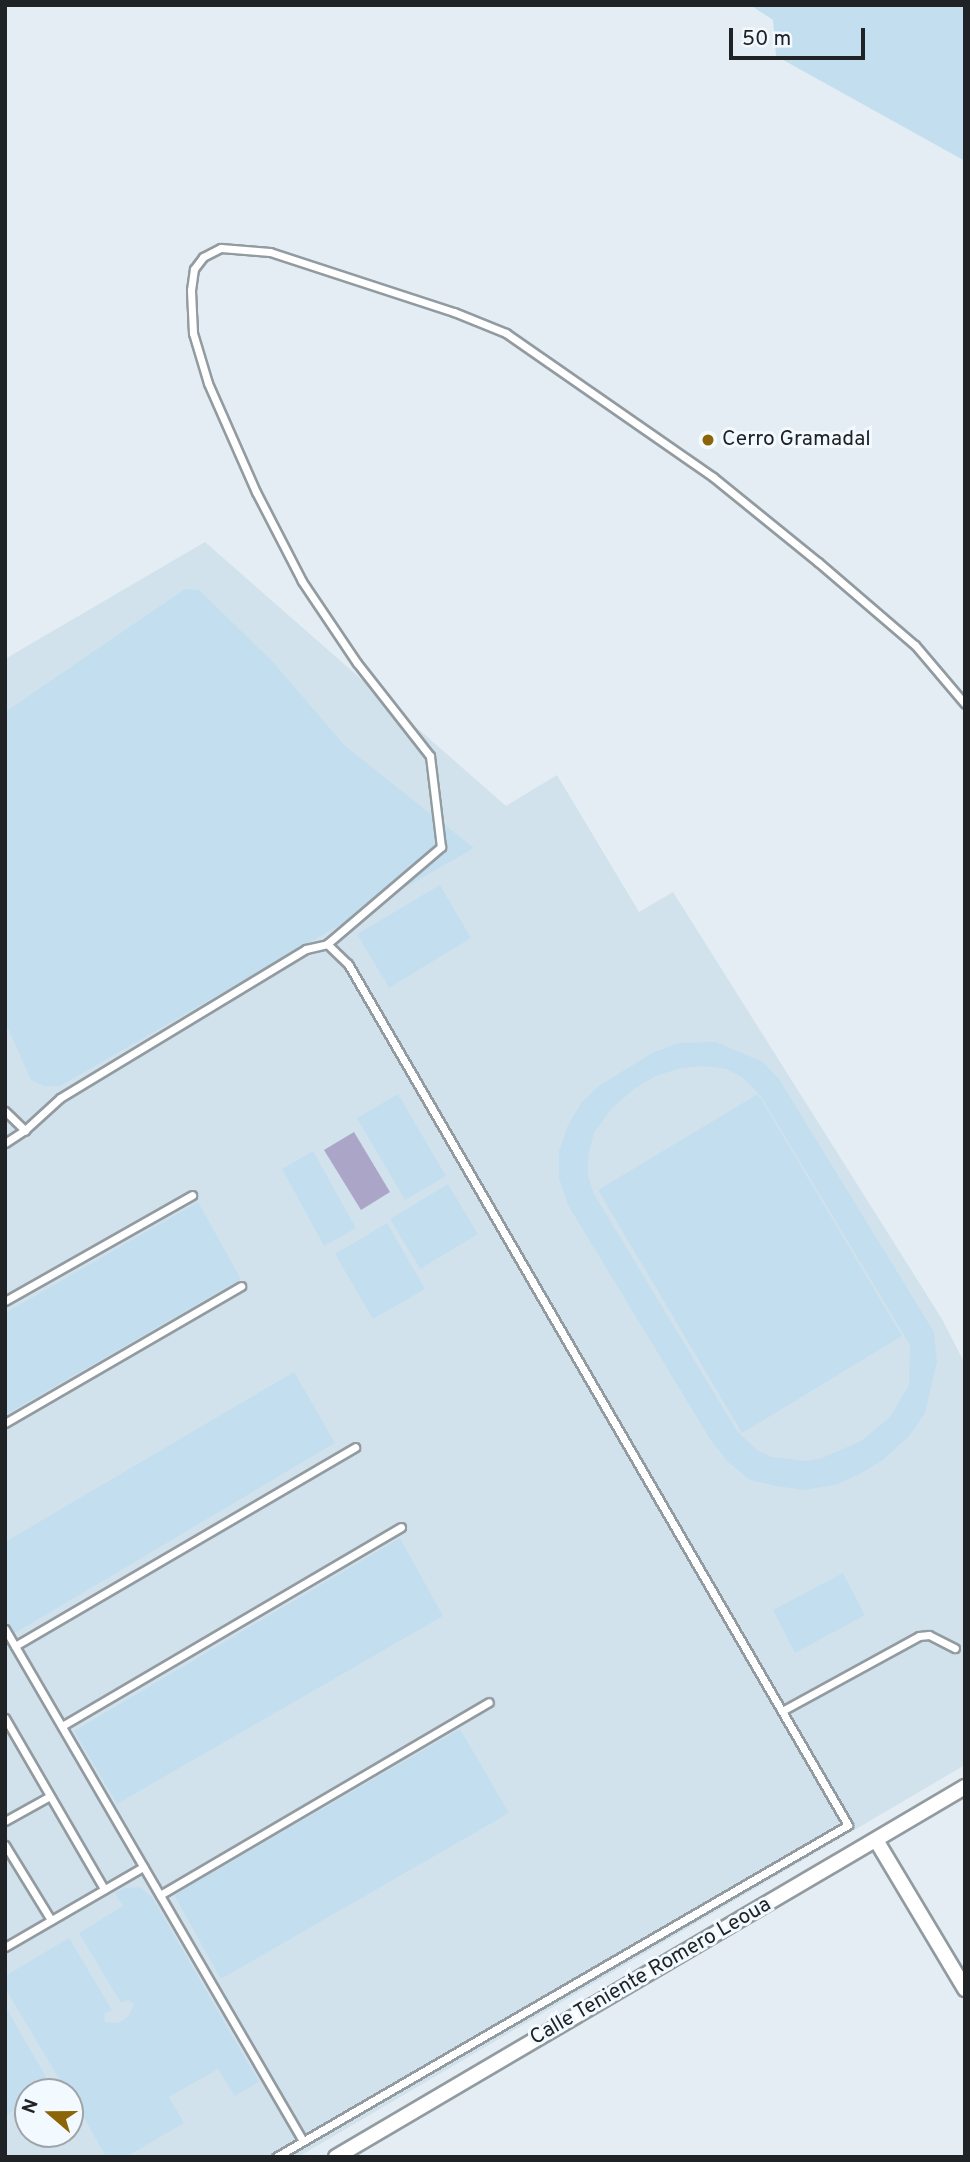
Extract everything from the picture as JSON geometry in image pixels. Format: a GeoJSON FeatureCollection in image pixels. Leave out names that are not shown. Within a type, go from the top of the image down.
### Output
{"type":"FeatureCollection","features":[{"type":"Feature","properties":{"kind":"street","name":"Calle Teniente Romero Leoua"},"geometry":{"type":"LineString","coordinates":[[336,2157],[965,1787]]}},
{"type":"Feature","properties":{"kind":"street"},"geometry":{"type":"LineString","coordinates":[[876,1840],[965,1989]]}},
{"type":"Feature","properties":{"kind":"lane"},"geometry":{"type":"LineString","coordinates":[[5,1143],[25,1130],[60,1098],[306,949],[327,944],[440,847],[436,786],[430,756],[357,663],[302,581],[256,492],[208,383],[193,333],[191,290],[194,269],[203,257],[221,248],[270,253],[454,312],[506,333],[713,477],[915,645],[965,704]]}},
{"type":"Feature","properties":{"kind":"lane"},"geometry":{"type":"LineString","coordinates":[[276,2157],[848,1825],[348,964],[327,944]]}},
{"type":"Feature","properties":{"kind":"lane"},"geometry":{"type":"LineString","coordinates":[[5,1111],[25,1130]]}},
{"type":"Feature","properties":{"kind":"lane"},"geometry":{"type":"LineString","coordinates":[[5,1301],[192,1195]]}},
{"type":"Feature","properties":{"kind":"lane"},"geometry":{"type":"LineString","coordinates":[[5,1423],[241,1286]]}},
{"type":"Feature","properties":{"kind":"lane"},"geometry":{"type":"LineString","coordinates":[[15,1646],[355,1447]]}},
{"type":"Feature","properties":{"kind":"lane"},"geometry":{"type":"LineString","coordinates":[[62,1726],[401,1527]]}},
{"type":"Feature","properties":{"kind":"lane"},"geometry":{"type":"LineString","coordinates":[[5,1629],[303,2141]]}},
{"type":"Feature","properties":{"kind":"lane"},"geometry":{"type":"LineString","coordinates":[[782,1711],[919,1636],[929,1635],[955,1648]]}},
{"type":"Feature","properties":{"kind":"lane"},"geometry":{"type":"LineString","coordinates":[[160,1895],[489,1702]]}},
{"type":"Feature","properties":{"kind":"lane"},"geometry":{"type":"LineString","coordinates":[[5,1718],[104,1889]]}},
{"type":"Feature","properties":{"kind":"lane"},"geometry":{"type":"LineString","coordinates":[[5,1821],[50,1796]]}},
{"type":"Feature","properties":{"kind":"lane"},"geometry":{"type":"LineString","coordinates":[[5,1844],[51,1920]]}},
{"type":"Feature","properties":{"kind":"lane"},"geometry":{"type":"LineString","coordinates":[[5,1947],[144,1867]]}},
{"type":"Feature","properties":{"kind":"shaded area"},"geometry":{"type":"Polygon","coordinates":[[[750,5],[965,5],[965,161],[776,56],[773,20],[750,5]]]}},
{"type":"Feature","properties":{"kind":"shaded area"},"geometry":{"type":"Polygon","coordinates":[[[205,542],[506,806],[557,775],[639,912],[673,892],[942,1319],[965,1364],[965,1765],[298,2157],[5,2157],[5,659],[205,542]]]}},
{"type":"Feature","properties":{"kind":"shaded area"},"geometry":{"type":"Polygon","coordinates":[[[185,589],[199,590],[272,661],[345,746],[474,848],[60,1086],[44,1086],[31,1080],[5,1022],[5,712],[185,589]]]}},
{"type":"Feature","properties":{"kind":"shaded area"},"geometry":{"type":"Polygon","coordinates":[[[440,885],[471,938],[389,988],[357,934],[440,885]]]}},
{"type":"Feature","properties":{"kind":"shaded area"},"geometry":{"type":"Polygon","coordinates":[[[716,1042],[763,1062],[779,1079],[934,1332],[937,1362],[925,1413],[909,1436],[884,1459],[835,1485],[804,1490],[776,1486],[750,1480],[728,1462],[710,1439],[568,1205],[559,1178],[559,1151],[568,1125],[582,1102],[600,1085],[654,1052],[680,1043],[716,1042]],[[704,1066],[681,1068],[656,1076],[634,1089],[611,1109],[594,1133],[588,1156],[588,1176],[594,1194],[737,1431],[758,1451],[772,1457],[805,1461],[822,1458],[861,1441],[890,1417],[909,1385],[910,1345],[760,1095],[742,1077],[726,1069],[704,1066]]]}},
{"type":"Feature","properties":{"kind":"shaded area"},"geometry":{"type":"Polygon","coordinates":[[[398,1094],[446,1176],[405,1200],[357,1118],[398,1094]]]}},
{"type":"Feature","properties":{"kind":"shaded area"},"geometry":{"type":"Polygon","coordinates":[[[758,1094],[902,1336],[742,1433],[598,1190],[758,1094]]]}},
{"type":"Feature","properties":{"kind":"shaded area"},"geometry":{"type":"Polygon","coordinates":[[[354,1132],[390,1192],[361,1210],[324,1150],[354,1132]]]}},
{"type":"Feature","properties":{"kind":"shaded area"},"geometry":{"type":"Polygon","coordinates":[[[313,1151],[356,1228],[324,1246],[282,1169],[313,1151]]]}},
{"type":"Feature","properties":{"kind":"shaded area"},"geometry":{"type":"Polygon","coordinates":[[[448,1184],[478,1234],[420,1269],[390,1219],[448,1184]]]}},
{"type":"Feature","properties":{"kind":"shaded area"},"geometry":{"type":"Polygon","coordinates":[[[198,1202],[241,1279],[5,1415],[5,1313],[198,1202]]]}},
{"type":"Feature","properties":{"kind":"shaded area"},"geometry":{"type":"Polygon","coordinates":[[[387,1223],[425,1289],[373,1319],[335,1254],[387,1223]]]}},
{"type":"Feature","properties":{"kind":"shaded area"},"geometry":{"type":"Polygon","coordinates":[[[294,1372],[335,1443],[15,1633],[5,1617],[5,1542],[294,1372]]]}},
{"type":"Feature","properties":{"kind":"shaded area"},"geometry":{"type":"Polygon","coordinates":[[[400,1538],[443,1616],[117,1804],[74,1731],[400,1538]]]}},
{"type":"Feature","properties":{"kind":"shaded area"},"geometry":{"type":"Polygon","coordinates":[[[843,1573],[865,1615],[795,1653],[773,1610],[843,1573]]]}},
{"type":"Feature","properties":{"kind":"shaded area"},"geometry":{"type":"Polygon","coordinates":[[[460,1729],[509,1813],[221,1979],[174,1895],[460,1729]]]}},
{"type":"Feature","properties":{"kind":"shaded area"},"geometry":{"type":"Polygon","coordinates":[[[140,1887],[152,1897],[259,2082],[235,2096],[218,2069],[169,2097],[184,2123],[126,2157],[106,2157],[84,2117],[84,2078],[59,2078],[5,1988],[5,1976],[69,1938],[112,2010],[104,2014],[105,2022],[118,2023],[128,2017],[134,2004],[128,2000],[121,2003],[79,1933],[123,1906],[115,1893],[124,1888],[140,1887]]]}},
{"type":"Feature","properties":{"kind":"shaded area"},"geometry":{"type":"Polygon","coordinates":[[[5,2006],[47,2078],[14,2078],[14,2111],[5,2116],[5,2006]]]}},
{"type":"Feature","properties":{"kind":"place","name":"Cerro Gramadal"},"geometry":{"type":"Point","coordinates":[708,440]}}]}
